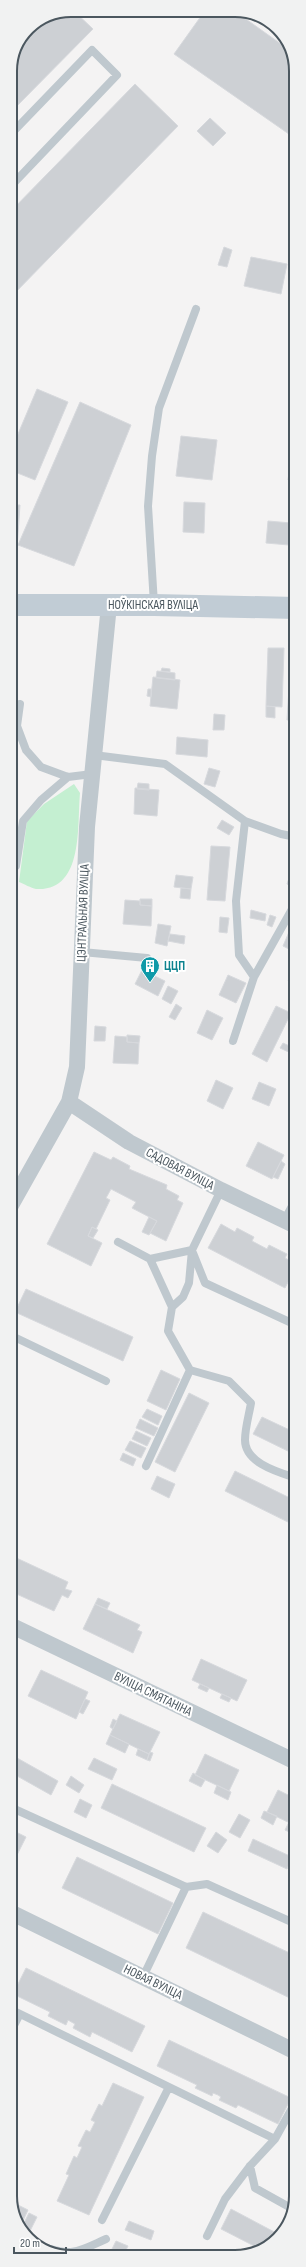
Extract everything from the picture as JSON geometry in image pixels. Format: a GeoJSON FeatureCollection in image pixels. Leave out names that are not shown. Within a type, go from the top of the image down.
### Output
{"type":"FeatureCollection","features":[{"type":"Feature","properties":{"kind":"main road","name":"НОЎКІНСКАЯ ВУЛІЦА"},"geometry":{"type":"LineString","coordinates":[[17,605],[154,605],[289,608]]}},
{"type":"Feature","properties":{"kind":"street","name":"ЦЭНТРАЛЬНАЯ ВУЛІЦА"},"geometry":{"type":"LineString","coordinates":[[17,1195],[69,1102],[77,1067],[87,827],[109,605]]}},
{"type":"Feature","properties":{"kind":"street","name":"САДОВАЯ ВУЛІЦА"},"geometry":{"type":"LineString","coordinates":[[69,1102],[129,1142],[221,1190],[289,1223]]}},
{"type":"Feature","properties":{"kind":"street","name":"ВУЛІЦА СМЯТАНІНА"},"geometry":{"type":"LineString","coordinates":[[17,1628],[289,1759]]}},
{"type":"Feature","properties":{"kind":"street","name":"НОВАЯ ВУЛІЦА"},"geometry":{"type":"LineString","coordinates":[[17,1915],[289,2049]]}},
{"type":"Feature","properties":{"kind":"lane"},"geometry":{"type":"LineString","coordinates":[[17,128],[92,50],[117,74],[17,180]]}},
{"type":"Feature","properties":{"kind":"lane"},"geometry":{"type":"LineString","coordinates":[[154,605],[148,506],[154,442],[159,408],[196,309]]}},
{"type":"Feature","properties":{"kind":"lane"},"geometry":{"type":"LineString","coordinates":[[20,704],[17,726],[26,750],[41,767],[68,777],[92,774]]}},
{"type":"Feature","properties":{"kind":"lane"},"geometry":{"type":"LineString","coordinates":[[94,755],[165,764],[245,821],[289,836]]}},
{"type":"Feature","properties":{"kind":"lane"},"geometry":{"type":"LineString","coordinates":[[17,860],[23,821],[41,800],[68,777]]}},
{"type":"Feature","properties":{"kind":"lane"},"geometry":{"type":"LineString","coordinates":[[245,821],[236,901],[239,955],[254,976]]}},
{"type":"Feature","properties":{"kind":"lane"},"geometry":{"type":"LineString","coordinates":[[233,1041],[254,976],[289,914]]}},
{"type":"Feature","properties":{"kind":"lane"},"geometry":{"type":"LineString","coordinates":[[82,952],[147,958]]}},
{"type":"Feature","properties":{"kind":"lane"},"geometry":{"type":"LineString","coordinates":[[172,1307],[183,1297],[189,1283],[192,1250],[221,1190]]}},
{"type":"Feature","properties":{"kind":"lane"},"geometry":{"type":"LineString","coordinates":[[118,1242],[150,1259],[172,1307],[168,1331],[190,1370],[229,1381],[251,1403],[245,1441],[249,1454],[271,1469],[289,1475]]}},
{"type":"Feature","properties":{"kind":"lane"},"geometry":{"type":"LineString","coordinates":[[150,1259],[192,1250]]}},
{"type":"Feature","properties":{"kind":"lane"},"geometry":{"type":"LineString","coordinates":[[192,1250],[205,1283],[289,1322]]}},
{"type":"Feature","properties":{"kind":"lane"},"geometry":{"type":"LineString","coordinates":[[17,1338],[106,1381]]}},
{"type":"Feature","properties":{"kind":"lane"},"geometry":{"type":"LineString","coordinates":[[146,1466],[190,1370]]}},
{"type":"Feature","properties":{"kind":"lane"},"geometry":{"type":"LineString","coordinates":[[17,1810],[186,1887],[207,1884],[289,1921]]}},
{"type":"Feature","properties":{"kind":"lane"},"geometry":{"type":"LineString","coordinates":[[143,1977],[186,1887]]}},
{"type":"Feature","properties":{"kind":"lane"},"geometry":{"type":"LineString","coordinates":[[17,2012],[275,2139]]}},
{"type":"Feature","properties":{"kind":"lane"},"geometry":{"type":"LineString","coordinates":[[17,2020],[20,2014]]}},
{"type":"Feature","properties":{"kind":"lane"},"geometry":{"type":"LineString","coordinates":[[102,2220],[169,2087]]}},
{"type":"Feature","properties":{"kind":"lane"},"geometry":{"type":"LineString","coordinates":[[207,2236],[225,2199],[250,2166],[275,2139],[289,2114]]}},
{"type":"Feature","properties":{"kind":"lane"},"geometry":{"type":"LineString","coordinates":[[250,2166],[255,2188],[288,2206]]}},
{"type":"Feature","properties":{"kind":"lane"},"geometry":{"type":"LineString","coordinates":[[82,2250],[106,2239]]}},
{"type":"Feature","properties":{"kind":"green space"},"geometry":{"type":"Polygon","coordinates":[[[74,784],[80,793],[77,839],[75,854],[70,869],[63,880],[52,887],[36,889],[19,882],[27,821],[44,804],[74,784]]]}},
{"type":"Feature","properties":{"kind":"building"},"geometry":{"type":"Polygon","coordinates":[[[71,17],[80,17],[93,29],[17,106],[18,61],[26,41],[33,33],[41,26],[51,21],[71,17]]]}},
{"type":"Feature","properties":{"kind":"building"},"geometry":{"type":"Polygon","coordinates":[[[200,17],[244,17],[282,45],[285,51],[289,68],[289,134],[174,54],[200,17]]]}},
{"type":"Feature","properties":{"kind":"building"},"geometry":{"type":"Polygon","coordinates":[[[135,84],[178,126],[17,291],[17,205],[135,84]]]}},
{"type":"Feature","properties":{"kind":"building"},"geometry":{"type":"Polygon","coordinates":[[[210,118],[226,133],[213,146],[197,131],[210,118]]]}},
{"type":"Feature","properties":{"kind":"building"},"geometry":{"type":"Polygon","coordinates":[[[224,247],[232,250],[227,267],[218,265],[224,247]]]}},
{"type":"Feature","properties":{"kind":"building"},"geometry":{"type":"Polygon","coordinates":[[[251,257],[287,264],[281,294],[244,286],[251,257]]]}},
{"type":"Feature","properties":{"kind":"building"},"geometry":{"type":"Polygon","coordinates":[[[37,389],[68,402],[35,480],[17,473],[17,436],[37,389]]]}},
{"type":"Feature","properties":{"kind":"building"},"geometry":{"type":"Polygon","coordinates":[[[80,402],[131,425],[74,566],[18,545],[80,402]]]}},
{"type":"Feature","properties":{"kind":"building"},"geometry":{"type":"Polygon","coordinates":[[[181,436],[217,440],[212,480],[176,476],[181,436]]]}},
{"type":"Feature","properties":{"kind":"building"},"geometry":{"type":"Polygon","coordinates":[[[184,502],[205,503],[204,533],[183,532],[184,502]]]}},
{"type":"Feature","properties":{"kind":"building"},"geometry":{"type":"Polygon","coordinates":[[[17,505],[20,505],[17,548],[17,505]]]}},
{"type":"Feature","properties":{"kind":"building"},"geometry":{"type":"Polygon","coordinates":[[[268,521],[289,523],[289,545],[266,543],[268,521]]]}},
{"type":"Feature","properties":{"kind":"building"},"geometry":{"type":"Polygon","coordinates":[[[268,648],[284,648],[282,707],[266,706],[268,648]]]}},
{"type":"Feature","properties":{"kind":"building"},"geometry":{"type":"Polygon","coordinates":[[[162,668],[170,669],[170,672],[161,671],[162,668]]]}},
{"type":"Feature","properties":{"kind":"building"},"geometry":{"type":"Polygon","coordinates":[[[157,671],[175,673],[175,680],[156,678],[157,671]]]}},
{"type":"Feature","properties":{"kind":"building"},"geometry":{"type":"Polygon","coordinates":[[[153,677],[180,680],[177,709],[150,706],[153,677]]]}},
{"type":"Feature","properties":{"kind":"building"},"geometry":{"type":"Polygon","coordinates":[[[289,688],[289,720],[287,720],[289,688]]]}},
{"type":"Feature","properties":{"kind":"building"},"geometry":{"type":"Polygon","coordinates":[[[148,689],[151,689],[151,697],[147,696],[148,689]]]}},
{"type":"Feature","properties":{"kind":"building"},"geometry":{"type":"Polygon","coordinates":[[[266,706],[275,707],[275,718],[266,717],[266,706]]]}},
{"type":"Feature","properties":{"kind":"building"},"geometry":{"type":"Polygon","coordinates":[[[214,714],[225,715],[224,730],[213,730],[214,714]]]}},
{"type":"Feature","properties":{"kind":"building"},"geometry":{"type":"Polygon","coordinates":[[[177,737],[208,740],[207,757],[176,754],[177,737]]]}},
{"type":"Feature","properties":{"kind":"building"},"geometry":{"type":"Polygon","coordinates":[[[209,768],[220,771],[215,787],[204,784],[209,768]]]}},
{"type":"Feature","properties":{"kind":"building"},"geometry":{"type":"Polygon","coordinates":[[[138,783],[149,784],[149,790],[137,789],[138,783]]]}},
{"type":"Feature","properties":{"kind":"building"},"geometry":{"type":"Polygon","coordinates":[[[135,788],[159,790],[157,816],[134,814],[135,788]]]}},
{"type":"Feature","properties":{"kind":"building"},"geometry":{"type":"Polygon","coordinates":[[[222,820],[234,827],[229,835],[217,828],[222,820]]]}},
{"type":"Feature","properties":{"kind":"building"},"geometry":{"type":"Polygon","coordinates":[[[211,846],[230,847],[225,901],[207,900],[211,846]]]}},
{"type":"Feature","properties":{"kind":"building"},"geometry":{"type":"Polygon","coordinates":[[[176,875],[193,877],[191,889],[174,887],[176,875]]]}},
{"type":"Feature","properties":{"kind":"building"},"geometry":{"type":"Polygon","coordinates":[[[181,888],[191,889],[190,899],[180,898],[181,888]]]}},
{"type":"Feature","properties":{"kind":"building"},"geometry":{"type":"Polygon","coordinates":[[[140,899],[152,899],[152,906],[140,905],[140,899]]]}},
{"type":"Feature","properties":{"kind":"building"},"geometry":{"type":"Polygon","coordinates":[[[125,900],[140,901],[140,905],[152,906],[151,926],[123,924],[125,900]]]}},
{"type":"Feature","properties":{"kind":"building"},"geometry":{"type":"Polygon","coordinates":[[[251,910],[266,914],[265,921],[250,918],[251,910]]]}},
{"type":"Feature","properties":{"kind":"building"},"geometry":{"type":"Polygon","coordinates":[[[270,915],[276,917],[272,927],[267,925],[270,915]]]}},
{"type":"Feature","properties":{"kind":"building"},"geometry":{"type":"Polygon","coordinates":[[[220,917],[229,918],[227,933],[219,932],[220,917]]]}},
{"type":"Feature","properties":{"kind":"building"},"geometry":{"type":"Polygon","coordinates":[[[158,924],[171,926],[167,946],[155,943],[158,924]]]}},
{"type":"Feature","properties":{"kind":"building"},"geometry":{"type":"Polygon","coordinates":[[[289,932],[289,949],[283,946],[289,932]]]}},
{"type":"Feature","properties":{"kind":"building"},"geometry":{"type":"Polygon","coordinates":[[[170,934],[185,936],[184,944],[168,941],[170,934]]]}},
{"type":"Feature","properties":{"kind":"building","name":"ЦЦП"},"geometry":{"type":"Polygon","coordinates":[[[142,970],[165,981],[158,996],[135,984],[142,970]]]}},
{"type":"Feature","properties":{"kind":"building"},"geometry":{"type":"Polygon","coordinates":[[[228,975],[246,983],[236,1003],[219,995],[228,975]]]}},
{"type":"Feature","properties":{"kind":"building"},"geometry":{"type":"Polygon","coordinates":[[[168,986],[178,991],[171,1004],[162,999],[168,986]]]}},
{"type":"Feature","properties":{"kind":"building"},"geometry":{"type":"Polygon","coordinates":[[[176,1004],[182,1008],[175,1020],[169,1017],[176,1004]]]}},
{"type":"Feature","properties":{"kind":"building"},"geometry":{"type":"Polygon","coordinates":[[[276,1006],[289,1012],[289,1017],[267,1062],[252,1054],[276,1006]]]}},
{"type":"Feature","properties":{"kind":"building"},"geometry":{"type":"Polygon","coordinates":[[[207,1010],[223,1018],[212,1040],[197,1033],[207,1010]]]}},
{"type":"Feature","properties":{"kind":"building"},"geometry":{"type":"Polygon","coordinates":[[[95,1026],[106,1027],[105,1041],[94,1041],[95,1026]]]}},
{"type":"Feature","properties":{"kind":"building"},"geometry":{"type":"Polygon","coordinates":[[[127,1035],[140,1036],[139,1043],[127,1042],[127,1035]]]}},
{"type":"Feature","properties":{"kind":"building"},"geometry":{"type":"Polygon","coordinates":[[[115,1036],[127,1037],[127,1042],[139,1043],[138,1064],[113,1063],[115,1036]]]}},
{"type":"Feature","properties":{"kind":"building"},"geometry":{"type":"Polygon","coordinates":[[[283,1043],[289,1046],[289,1052],[280,1048],[283,1043]]]}},
{"type":"Feature","properties":{"kind":"building"},"geometry":{"type":"Polygon","coordinates":[[[216,1080],[233,1088],[223,1109],[207,1101],[216,1080]]]}},
{"type":"Feature","properties":{"kind":"building"},"geometry":{"type":"Polygon","coordinates":[[[259,1082],[276,1089],[269,1106],[252,1099],[259,1082]]]}},
{"type":"Feature","properties":{"kind":"building"},"geometry":{"type":"Polygon","coordinates":[[[258,1142],[284,1155],[272,1179],[246,1166],[258,1142]]]}},
{"type":"Feature","properties":{"kind":"building"},"geometry":{"type":"Polygon","coordinates":[[[94,1152],[111,1160],[113,1157],[130,1166],[129,1169],[167,1185],[166,1189],[179,1196],[177,1200],[183,1203],[166,1241],[150,1233],[157,1221],[132,1208],[136,1202],[111,1189],[106,1198],[110,1200],[96,1229],[92,1227],[88,1236],[102,1243],[91,1266],[47,1244],[94,1152]]]}},
{"type":"Feature","properties":{"kind":"building"},"geometry":{"type":"Polygon","coordinates":[[[281,1161],[285,1164],[278,1179],[273,1177],[281,1161]]]}},
{"type":"Feature","properties":{"kind":"building"},"geometry":{"type":"Polygon","coordinates":[[[149,1217],[157,1221],[149,1235],[142,1232],[149,1217]]]}},
{"type":"Feature","properties":{"kind":"building"},"geometry":{"type":"Polygon","coordinates":[[[221,1224],[235,1232],[237,1228],[254,1237],[252,1241],[267,1249],[269,1245],[287,1254],[285,1258],[289,1260],[289,1280],[285,1288],[208,1248],[221,1224]]]}},
{"type":"Feature","properties":{"kind":"building"},"geometry":{"type":"Polygon","coordinates":[[[92,1227],[98,1230],[93,1238],[88,1236],[92,1227]]]}},
{"type":"Feature","properties":{"kind":"building"},"geometry":{"type":"Polygon","coordinates":[[[26,1289],[133,1337],[123,1361],[17,1313],[17,1308],[26,1289]]]}},
{"type":"Feature","properties":{"kind":"building"},"geometry":{"type":"Polygon","coordinates":[[[161,1370],[180,1379],[166,1410],[147,1401],[161,1370]]]}},
{"type":"Feature","properties":{"kind":"building"},"geometry":{"type":"Polygon","coordinates":[[[189,1393],[209,1403],[175,1472],[155,1462],[189,1393]]]}},
{"type":"Feature","properties":{"kind":"building"},"geometry":{"type":"Polygon","coordinates":[[[147,1409],[162,1416],[158,1425],[142,1417],[147,1409]]]}},
{"type":"Feature","properties":{"kind":"building"},"geometry":{"type":"Polygon","coordinates":[[[262,1417],[289,1430],[289,1452],[253,1434],[262,1417]]]}},
{"type":"Feature","properties":{"kind":"building"},"geometry":{"type":"Polygon","coordinates":[[[140,1419],[158,1428],[154,1436],[136,1428],[140,1419]]]}},
{"type":"Feature","properties":{"kind":"building"},"geometry":{"type":"Polygon","coordinates":[[[136,1431],[151,1438],[147,1446],[132,1439],[136,1431]]]}},
{"type":"Feature","properties":{"kind":"building"},"geometry":{"type":"Polygon","coordinates":[[[130,1441],[146,1448],[141,1458],[125,1450],[130,1441]]]}},
{"type":"Feature","properties":{"kind":"building"},"geometry":{"type":"Polygon","coordinates":[[[123,1453],[136,1459],[133,1466],[120,1460],[123,1453]]]}},
{"type":"Feature","properties":{"kind":"building"},"geometry":{"type":"Polygon","coordinates":[[[235,1471],[289,1498],[289,1523],[225,1491],[235,1471]]]}},
{"type":"Feature","properties":{"kind":"building"},"geometry":{"type":"Polygon","coordinates":[[[157,1476],[175,1484],[169,1498],[151,1489],[157,1476]]]}},
{"type":"Feature","properties":{"kind":"building"},"geometry":{"type":"Polygon","coordinates":[[[17,1558],[68,1582],[65,1589],[72,1591],[68,1598],[62,1595],[54,1611],[17,1594],[17,1558]]]}},
{"type":"Feature","properties":{"kind":"building"},"geometry":{"type":"Polygon","coordinates":[[[98,1598],[110,1603],[107,1609],[95,1604],[98,1598]]]}},
{"type":"Feature","properties":{"kind":"building"},"geometry":{"type":"Polygon","coordinates":[[[95,1604],[140,1625],[137,1630],[142,1632],[133,1653],[83,1629],[95,1604]]]}},
{"type":"Feature","properties":{"kind":"building"},"geometry":{"type":"Polygon","coordinates":[[[201,1659],[247,1680],[237,1701],[192,1680],[201,1659]]]}},
{"type":"Feature","properties":{"kind":"building"},"geometry":{"type":"Polygon","coordinates":[[[41,1670],[88,1692],[76,1719],[28,1696],[41,1670]]]}},
{"type":"Feature","properties":{"kind":"building"},"geometry":{"type":"Polygon","coordinates":[[[200,1684],[209,1688],[207,1692],[198,1688],[200,1684]]]}},
{"type":"Feature","properties":{"kind":"building"},"geometry":{"type":"Polygon","coordinates":[[[222,1694],[231,1698],[229,1702],[220,1698],[222,1694]]]}},
{"type":"Feature","properties":{"kind":"building"},"geometry":{"type":"Polygon","coordinates":[[[85,1699],[90,1701],[83,1714],[79,1712],[85,1699]]]}},
{"type":"Feature","properties":{"kind":"building"},"geometry":{"type":"Polygon","coordinates":[[[120,1714],[160,1732],[149,1754],[110,1735],[120,1714]]]}},
{"type":"Feature","properties":{"kind":"building"},"geometry":{"type":"Polygon","coordinates":[[[113,1719],[117,1721],[113,1729],[110,1727],[113,1719]]]}},
{"type":"Feature","properties":{"kind":"building"},"geometry":{"type":"Polygon","coordinates":[[[110,1735],[129,1744],[125,1753],[106,1744],[110,1735]]]}},
{"type":"Feature","properties":{"kind":"building"},"geometry":{"type":"Polygon","coordinates":[[[138,1749],[149,1754],[147,1760],[136,1755],[138,1749]]]}},
{"type":"Feature","properties":{"kind":"building"},"geometry":{"type":"Polygon","coordinates":[[[150,1752],[153,1753],[150,1761],[147,1760],[150,1752]]]}},
{"type":"Feature","properties":{"kind":"building"},"geometry":{"type":"Polygon","coordinates":[[[205,1754],[239,1770],[229,1791],[195,1775],[205,1754]]]}},
{"type":"Feature","properties":{"kind":"building"},"geometry":{"type":"Polygon","coordinates":[[[17,1758],[58,1781],[51,1795],[17,1776],[17,1758]]]}},
{"type":"Feature","properties":{"kind":"building"},"geometry":{"type":"Polygon","coordinates":[[[94,1758],[117,1769],[112,1780],[88,1769],[94,1758]]]}},
{"type":"Feature","properties":{"kind":"building"},"geometry":{"type":"Polygon","coordinates":[[[193,1773],[205,1780],[201,1787],[189,1781],[193,1773]]]}},
{"type":"Feature","properties":{"kind":"building"},"geometry":{"type":"Polygon","coordinates":[[[71,1776],[84,1785],[79,1793],[66,1785],[71,1776]]]}},
{"type":"Feature","properties":{"kind":"building"},"geometry":{"type":"Polygon","coordinates":[[[112,1784],[206,1828],[194,1852],[101,1808],[112,1784]]]}},
{"type":"Feature","properties":{"kind":"building"},"geometry":{"type":"Polygon","coordinates":[[[217,1785],[231,1792],[228,1800],[214,1793],[217,1785]]]}},
{"type":"Feature","properties":{"kind":"building"},"geometry":{"type":"Polygon","coordinates":[[[278,1790],[289,1796],[289,1823],[267,1812],[278,1790]]]}},
{"type":"Feature","properties":{"kind":"building"},"geometry":{"type":"Polygon","coordinates":[[[80,1799],[92,1805],[86,1818],[74,1812],[80,1799]]]}},
{"type":"Feature","properties":{"kind":"building"},"geometry":{"type":"Polygon","coordinates":[[[264,1811],[277,1816],[273,1825],[261,1818],[264,1811]]]}},
{"type":"Feature","properties":{"kind":"building"},"geometry":{"type":"Polygon","coordinates":[[[239,1814],[250,1820],[240,1838],[229,1832],[239,1814]]]}},
{"type":"Feature","properties":{"kind":"building"},"geometry":{"type":"Polygon","coordinates":[[[289,1822],[289,1832],[285,1830],[289,1822]]]}},
{"type":"Feature","properties":{"kind":"building"},"geometry":{"type":"Polygon","coordinates":[[[17,1832],[26,1837],[17,1855],[17,1832]]]}},
{"type":"Feature","properties":{"kind":"building"},"geometry":{"type":"Polygon","coordinates":[[[216,1832],[227,1840],[218,1853],[207,1846],[216,1832]]]}},
{"type":"Feature","properties":{"kind":"building"},"geometry":{"type":"Polygon","coordinates":[[[253,1839],[289,1856],[289,1864],[287,1869],[248,1851],[253,1839]]]}},
{"type":"Feature","properties":{"kind":"building"},"geometry":{"type":"Polygon","coordinates":[[[77,1857],[173,1903],[158,1934],[62,1888],[77,1857]]]}},
{"type":"Feature","properties":{"kind":"building"},"geometry":{"type":"Polygon","coordinates":[[[203,1912],[289,1953],[289,1998],[186,1948],[203,1912]]]}},
{"type":"Feature","properties":{"kind":"building"},"geometry":{"type":"Polygon","coordinates":[[[26,1968],[145,2026],[132,2052],[92,2032],[90,2037],[73,2028],[75,2024],[68,2020],[66,2025],[48,2016],[50,2012],[17,1996],[17,1986],[26,1968]]]}},
{"type":"Feature","properties":{"kind":"building"},"geometry":{"type":"Polygon","coordinates":[[[169,2040],[289,2097],[289,2102],[278,2124],[238,2105],[236,2108],[219,2100],[221,2097],[218,2095],[213,2093],[212,2096],[195,2088],[197,2085],[157,2066],[169,2040]]]}},
{"type":"Feature","properties":{"kind":"building"},"geometry":{"type":"Polygon","coordinates":[[[113,2083],[144,2097],[89,2215],[57,2201],[69,2175],[66,2174],[74,2156],[77,2158],[82,2147],[78,2146],[86,2130],[90,2132],[95,2122],[91,2120],[99,2104],[102,2106],[113,2083]]]}},
{"type":"Feature","properties":{"kind":"building"},"geometry":{"type":"Polygon","coordinates":[[[18,2205],[28,2210],[23,2220],[18,2205]]]}},
{"type":"Feature","properties":{"kind":"building"},"geometry":{"type":"Polygon","coordinates":[[[231,2209],[275,2232],[268,2239],[254,2246],[221,2229],[231,2209]]]}},
{"type":"Feature","properties":{"kind":"building"},"geometry":{"type":"Polygon","coordinates":[[[29,2213],[37,2217],[30,2231],[24,2222],[29,2213]]]}},
{"type":"Feature","properties":{"kind":"building"},"geometry":{"type":"Polygon","coordinates":[[[129,2221],[154,2231],[151,2240],[125,2230],[129,2221]]]}},
{"type":"Feature","properties":{"kind":"building"},"geometry":{"type":"Polygon","coordinates":[[[116,2241],[128,2246],[126,2250],[112,2249],[116,2241]]]}},
{"type":"Feature","properties":{"kind":"place","name":"ЦЦП"},"geometry":{"type":"Point","coordinates":[150,983]}}]}
